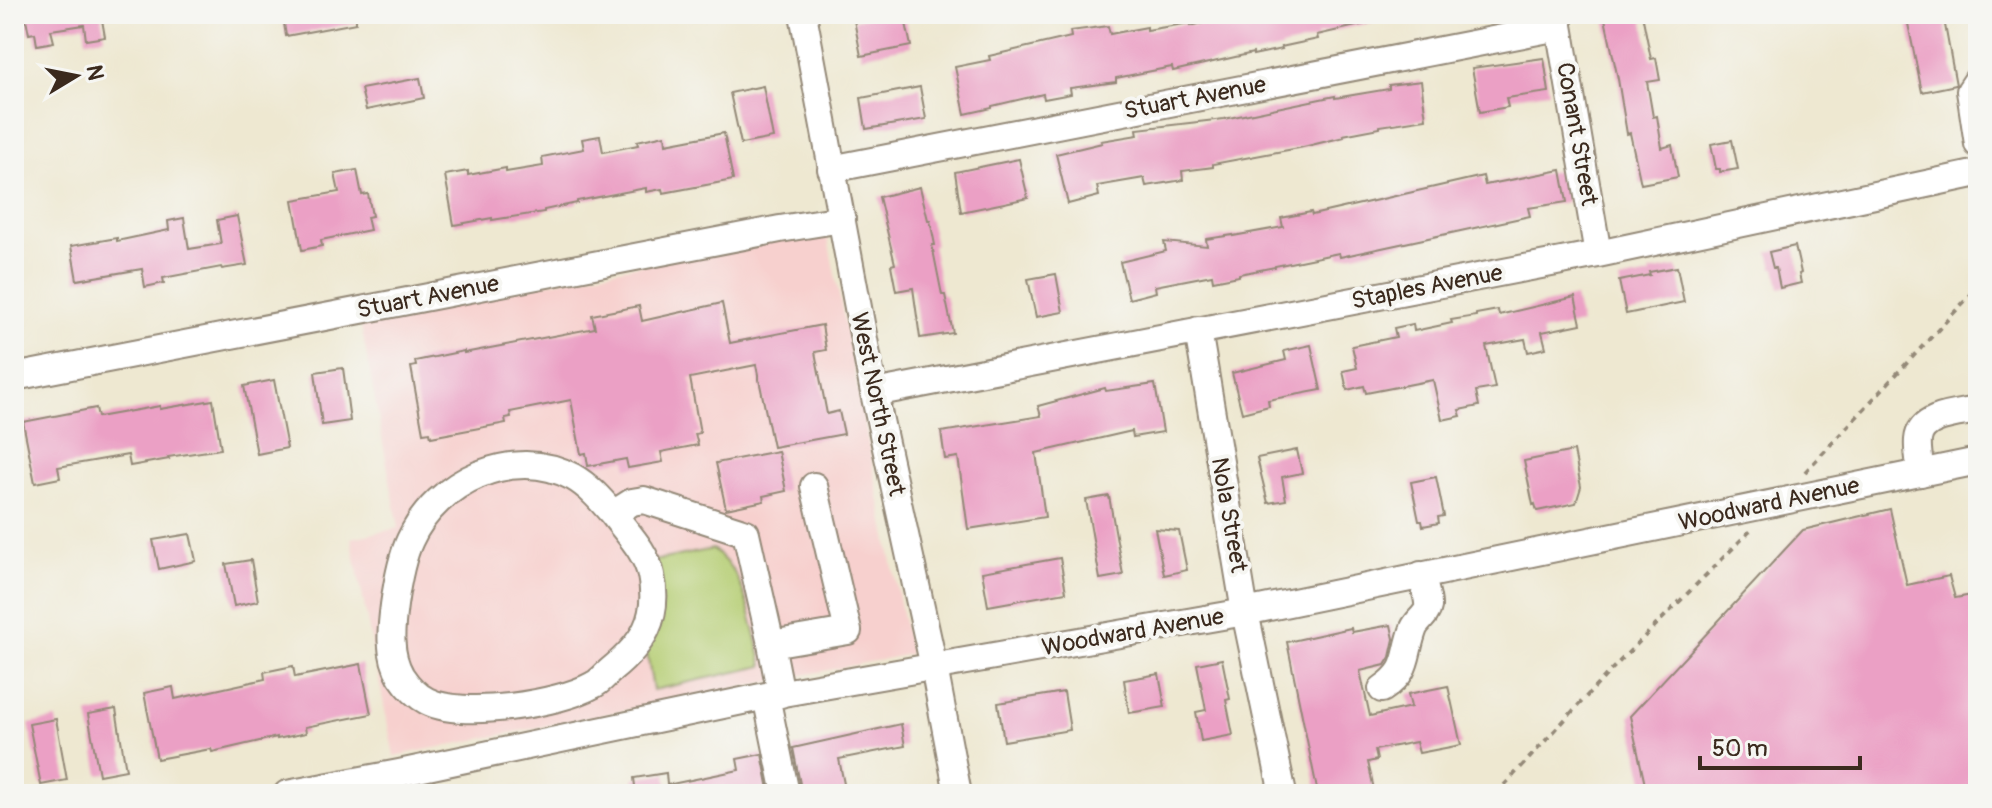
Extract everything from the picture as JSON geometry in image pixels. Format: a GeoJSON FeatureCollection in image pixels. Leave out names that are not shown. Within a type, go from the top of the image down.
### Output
{"type":"FeatureCollection","features":[{"type":"Feature","properties":{"kind":"street","name":"West North Street"},"geometry":{"type":"LineString","coordinates":[[803,14],[874,393],[934,667],[958,794]]}},
{"type":"Feature","properties":{"kind":"street","name":"Stuart Avenue"},"geometry":{"type":"LineString","coordinates":[[831,169],[1558,21]]}},
{"type":"Feature","properties":{"kind":"street","name":"Conant Street"},"geometry":{"type":"LineString","coordinates":[[1558,21],[1598,254]]}},
{"type":"Feature","properties":{"kind":"street"},"geometry":{"type":"LineString","coordinates":[[1978,79],[1970,91],[1978,144]]}},
{"type":"Feature","properties":{"kind":"street","name":"Staples Avenue"},"geometry":{"type":"LineString","coordinates":[[874,393],[1598,254],[1978,173]]}},
{"type":"Feature","properties":{"kind":"street","name":"Stuart Avenue"},"geometry":{"type":"LineString","coordinates":[[14,377],[842,219]]}},
{"type":"Feature","properties":{"kind":"street","name":"Nola Street"},"geometry":{"type":"LineString","coordinates":[[1198,330],[1245,612],[1283,794]]}},
{"type":"Feature","properties":{"kind":"street"},"geometry":{"type":"LineString","coordinates":[[1921,473],[1918,439],[1921,428],[1934,420],[1978,410]]}},
{"type":"Feature","properties":{"kind":"street","name":"Woodward Avenue"},"geometry":{"type":"LineString","coordinates":[[287,794],[371,786],[774,695],[1245,612],[1978,461]]}},
{"type":"Feature","properties":{"kind":"street"},"geometry":{"type":"LineString","coordinates":[[517,466],[541,467],[572,476],[590,489],[613,514],[634,540],[651,574],[652,615],[646,631],[629,656],[595,685],[553,699],[490,710],[428,701],[401,676],[394,659],[392,626],[397,588],[409,540],[435,504],[456,485],[487,471],[517,466]]}},
{"type":"Feature","properties":{"kind":"street"},"geometry":{"type":"LineString","coordinates":[[771,644],[848,631],[814,486]]}},
{"type":"Feature","properties":{"kind":"street"},"geometry":{"type":"LineString","coordinates":[[613,514],[632,502],[644,500],[746,533],[771,644],[786,794]]}},
{"type":"Feature","properties":{"kind":"street"},"geometry":{"type":"LineString","coordinates":[[1382,689],[1397,679],[1407,659],[1414,626],[1426,612],[1428,606],[1421,575]]}},
{"type":"Feature","properties":{"kind":"path"},"geometry":{"type":"LineString","coordinates":[[1804,473],[1978,287]]}},
{"type":"Feature","properties":{"kind":"path"},"geometry":{"type":"LineString","coordinates":[[1496,794],[1610,671],[1753,529]]}},
{"type":"Feature","properties":{"kind":"shaded area"},"geometry":{"type":"Polygon","coordinates":[[[813,231],[827,234],[910,654],[394,756],[351,538],[399,528],[360,320],[813,231]]]}},
{"type":"Feature","properties":{"kind":"green space"},"geometry":{"type":"Polygon","coordinates":[[[713,549],[731,568],[741,588],[763,666],[653,690],[646,647],[653,561],[713,549]]]}},
{"type":"Feature","properties":{"kind":"building"},"geometry":{"type":"Polygon","coordinates":[[[25,14],[101,14],[105,37],[86,40],[84,25],[51,30],[54,42],[37,45],[35,33],[29,34],[25,14]]]}},
{"type":"Feature","properties":{"kind":"building"},"geometry":{"type":"Polygon","coordinates":[[[297,14],[356,14],[356,23],[286,36],[283,17],[297,14]]]}},
{"type":"Feature","properties":{"kind":"building"},"geometry":{"type":"Polygon","coordinates":[[[882,14],[904,14],[911,46],[861,56],[854,20],[882,14]]]}},
{"type":"Feature","properties":{"kind":"building"},"geometry":{"type":"Polygon","coordinates":[[[1243,14],[1377,14],[1378,21],[1317,35],[1318,39],[1282,49],[1173,71],[1172,67],[1116,78],[1116,82],[1070,88],[1071,94],[1044,99],[1043,94],[965,114],[955,67],[1071,37],[1070,31],[1108,26],[1110,34],[1147,27],[1147,30],[1190,23],[1190,26],[1243,14]]]}},
{"type":"Feature","properties":{"kind":"building"},"geometry":{"type":"Polygon","coordinates":[[[1604,14],[1642,14],[1651,59],[1656,58],[1660,80],[1647,82],[1653,117],[1657,116],[1662,148],[1672,145],[1678,177],[1641,184],[1630,133],[1627,134],[1604,14]]]}},
{"type":"Feature","properties":{"kind":"building"},"geometry":{"type":"Polygon","coordinates":[[[1906,14],[1943,14],[1956,85],[1922,92],[1906,14]]]}},
{"type":"Feature","properties":{"kind":"building"},"geometry":{"type":"Polygon","coordinates":[[[1544,58],[1549,92],[1506,98],[1508,107],[1480,112],[1472,68],[1544,58]]]}},
{"type":"Feature","properties":{"kind":"building"},"geometry":{"type":"Polygon","coordinates":[[[420,78],[424,98],[366,110],[361,89],[420,78]]]}},
{"type":"Feature","properties":{"kind":"building"},"geometry":{"type":"Polygon","coordinates":[[[1421,81],[1426,119],[1380,126],[1299,148],[1182,171],[1183,180],[1146,186],[1144,178],[1097,186],[1099,196],[1068,204],[1056,154],[1101,141],[1138,135],[1137,129],[1224,119],[1421,81]]]}},
{"type":"Feature","properties":{"kind":"building"},"geometry":{"type":"Polygon","coordinates":[[[763,86],[773,138],[741,144],[730,93],[763,86]]]}},
{"type":"Feature","properties":{"kind":"building"},"geometry":{"type":"Polygon","coordinates":[[[920,87],[926,119],[866,129],[861,98],[920,87]]]}},
{"type":"Feature","properties":{"kind":"building"},"geometry":{"type":"Polygon","coordinates":[[[724,133],[733,180],[663,193],[662,189],[646,192],[646,188],[577,201],[544,212],[454,225],[445,175],[468,171],[468,175],[506,168],[506,172],[543,166],[542,157],[584,149],[582,139],[600,136],[603,152],[638,145],[637,141],[665,135],[666,144],[724,133]]]}},
{"type":"Feature","properties":{"kind":"building"},"geometry":{"type":"Polygon","coordinates":[[[1732,140],[1738,169],[1720,172],[1716,169],[1711,144],[1732,140]]]}},
{"type":"Feature","properties":{"kind":"building"},"geometry":{"type":"Polygon","coordinates":[[[1019,159],[1028,198],[961,212],[955,172],[1019,159]]]}},
{"type":"Feature","properties":{"kind":"building"},"geometry":{"type":"Polygon","coordinates":[[[357,170],[362,195],[368,194],[372,216],[367,217],[370,230],[321,240],[322,246],[302,250],[293,200],[339,192],[335,174],[357,170]]]}},
{"type":"Feature","properties":{"kind":"building"},"geometry":{"type":"Polygon","coordinates":[[[1561,170],[1567,202],[1528,208],[1530,216],[1213,281],[1212,275],[1155,286],[1156,292],[1129,299],[1120,262],[1166,251],[1164,242],[1207,246],[1206,239],[1283,227],[1281,218],[1311,212],[1312,215],[1483,176],[1485,185],[1561,170]]]}},
{"type":"Feature","properties":{"kind":"building"},"geometry":{"type":"Polygon","coordinates":[[[920,187],[930,220],[942,295],[945,295],[953,333],[920,338],[913,288],[896,291],[891,265],[895,264],[879,197],[920,187]]]}},
{"type":"Feature","properties":{"kind":"building"},"geometry":{"type":"Polygon","coordinates":[[[237,216],[247,265],[163,278],[164,283],[145,287],[142,269],[77,280],[71,246],[117,238],[117,241],[169,230],[168,221],[184,218],[189,249],[221,244],[217,220],[237,216]]]}},
{"type":"Feature","properties":{"kind":"building"},"geometry":{"type":"Polygon","coordinates":[[[1795,246],[1801,283],[1780,288],[1769,252],[1795,246]]]}},
{"type":"Feature","properties":{"kind":"building"},"geometry":{"type":"Polygon","coordinates":[[[1677,267],[1684,302],[1626,314],[1619,281],[1677,267]]]}},
{"type":"Feature","properties":{"kind":"building"},"geometry":{"type":"Polygon","coordinates":[[[1056,274],[1063,312],[1036,317],[1028,279],[1056,274]]]}},
{"type":"Feature","properties":{"kind":"building"},"geometry":{"type":"Polygon","coordinates":[[[1575,297],[1581,324],[1542,332],[1546,348],[1528,352],[1525,339],[1486,346],[1495,388],[1476,391],[1479,406],[1459,410],[1461,416],[1442,420],[1433,380],[1366,393],[1364,386],[1347,390],[1343,371],[1357,368],[1352,346],[1396,337],[1394,328],[1413,324],[1414,331],[1476,314],[1498,310],[1499,315],[1575,297]]]}},
{"type":"Feature","properties":{"kind":"building"},"geometry":{"type":"Polygon","coordinates":[[[722,303],[730,343],[822,325],[826,350],[815,352],[827,414],[839,411],[844,434],[773,447],[756,365],[690,378],[700,433],[695,434],[698,445],[661,452],[663,462],[628,468],[626,459],[588,466],[586,453],[581,454],[571,400],[510,412],[511,417],[505,418],[506,423],[431,437],[430,432],[423,433],[411,367],[416,366],[415,361],[595,328],[592,315],[639,306],[642,321],[722,303]]]}},
{"type":"Feature","properties":{"kind":"building"},"geometry":{"type":"Polygon","coordinates":[[[1311,345],[1321,390],[1268,400],[1269,406],[1242,413],[1232,373],[1286,360],[1284,351],[1311,345]]]}},
{"type":"Feature","properties":{"kind":"building"},"geometry":{"type":"Polygon","coordinates":[[[343,368],[350,421],[322,425],[315,372],[343,368]]]}},
{"type":"Feature","properties":{"kind":"building"},"geometry":{"type":"Polygon","coordinates":[[[274,380],[287,448],[257,454],[244,386],[274,380]]]}},
{"type":"Feature","properties":{"kind":"building"},"geometry":{"type":"Polygon","coordinates":[[[1155,384],[1163,432],[1133,437],[1132,431],[1036,453],[1045,517],[968,529],[958,457],[945,459],[941,432],[1041,416],[1038,406],[1105,388],[1106,391],[1155,384]]]}},
{"type":"Feature","properties":{"kind":"building"},"geometry":{"type":"Polygon","coordinates":[[[213,400],[221,449],[130,466],[128,455],[58,467],[60,478],[35,483],[23,422],[96,408],[98,417],[213,400]]]}},
{"type":"Feature","properties":{"kind":"building"},"geometry":{"type":"Polygon","coordinates":[[[1297,450],[1302,473],[1282,477],[1286,500],[1268,503],[1257,458],[1297,450]]]}},
{"type":"Feature","properties":{"kind":"building"},"geometry":{"type":"Polygon","coordinates":[[[778,451],[786,491],[763,496],[764,501],[726,509],[716,463],[778,451]]]}},
{"type":"Feature","properties":{"kind":"building"},"geometry":{"type":"Polygon","coordinates":[[[1574,451],[1581,487],[1576,503],[1537,511],[1524,461],[1574,451]]]}},
{"type":"Feature","properties":{"kind":"building"},"geometry":{"type":"Polygon","coordinates":[[[1436,477],[1444,516],[1438,517],[1439,523],[1423,526],[1419,521],[1411,482],[1436,477]]]}},
{"type":"Feature","properties":{"kind":"building"},"geometry":{"type":"Polygon","coordinates":[[[1109,496],[1123,575],[1100,579],[1086,500],[1109,496]]]}},
{"type":"Feature","properties":{"kind":"building"},"geometry":{"type":"Polygon","coordinates":[[[1890,509],[1907,585],[1949,576],[1955,598],[1978,594],[1978,787],[1943,794],[1647,794],[1630,716],[1803,530],[1890,509]]]}},
{"type":"Feature","properties":{"kind":"building"},"geometry":{"type":"Polygon","coordinates":[[[1155,529],[1179,531],[1187,570],[1164,575],[1155,529]]]}},
{"type":"Feature","properties":{"kind":"building"},"geometry":{"type":"Polygon","coordinates":[[[190,534],[196,561],[159,569],[153,540],[190,534]]]}},
{"type":"Feature","properties":{"kind":"building"},"geometry":{"type":"Polygon","coordinates":[[[1060,558],[1066,592],[988,606],[982,572],[1060,558]]]}},
{"type":"Feature","properties":{"kind":"building"},"geometry":{"type":"Polygon","coordinates":[[[251,560],[258,601],[234,606],[226,564],[251,560]]]}},
{"type":"Feature","properties":{"kind":"building"},"geometry":{"type":"Polygon","coordinates":[[[1391,625],[1394,639],[1385,665],[1360,671],[1370,716],[1411,707],[1408,694],[1448,686],[1461,745],[1419,753],[1416,742],[1375,750],[1377,760],[1368,762],[1375,794],[1318,794],[1287,642],[1351,628],[1352,632],[1391,625]]]}},
{"type":"Feature","properties":{"kind":"building"},"geometry":{"type":"Polygon","coordinates":[[[1222,659],[1233,735],[1201,741],[1196,712],[1206,710],[1197,664],[1222,659]]]}},
{"type":"Feature","properties":{"kind":"building"},"geometry":{"type":"Polygon","coordinates":[[[361,664],[371,714],[305,727],[306,733],[212,752],[211,749],[157,759],[144,693],[173,687],[175,699],[265,679],[264,672],[293,666],[295,677],[361,664]]]}},
{"type":"Feature","properties":{"kind":"building"},"geometry":{"type":"Polygon","coordinates":[[[1159,674],[1165,707],[1129,713],[1124,680],[1159,674]]]}},
{"type":"Feature","properties":{"kind":"building"},"geometry":{"type":"Polygon","coordinates":[[[1064,692],[1070,730],[1004,741],[998,703],[1064,692]]]}},
{"type":"Feature","properties":{"kind":"building"},"geometry":{"type":"Polygon","coordinates":[[[116,709],[126,770],[99,775],[88,714],[116,709]]]}},
{"type":"Feature","properties":{"kind":"building"},"geometry":{"type":"Polygon","coordinates":[[[56,719],[67,780],[41,785],[29,724],[56,719]]]}},
{"type":"Feature","properties":{"kind":"building"},"geometry":{"type":"Polygon","coordinates":[[[901,724],[905,746],[839,759],[846,794],[802,794],[793,748],[901,724]]]}},
{"type":"Feature","properties":{"kind":"building"},"geometry":{"type":"Polygon","coordinates":[[[762,754],[770,794],[636,794],[634,778],[666,773],[667,785],[739,770],[737,759],[762,754]]]}}]}
